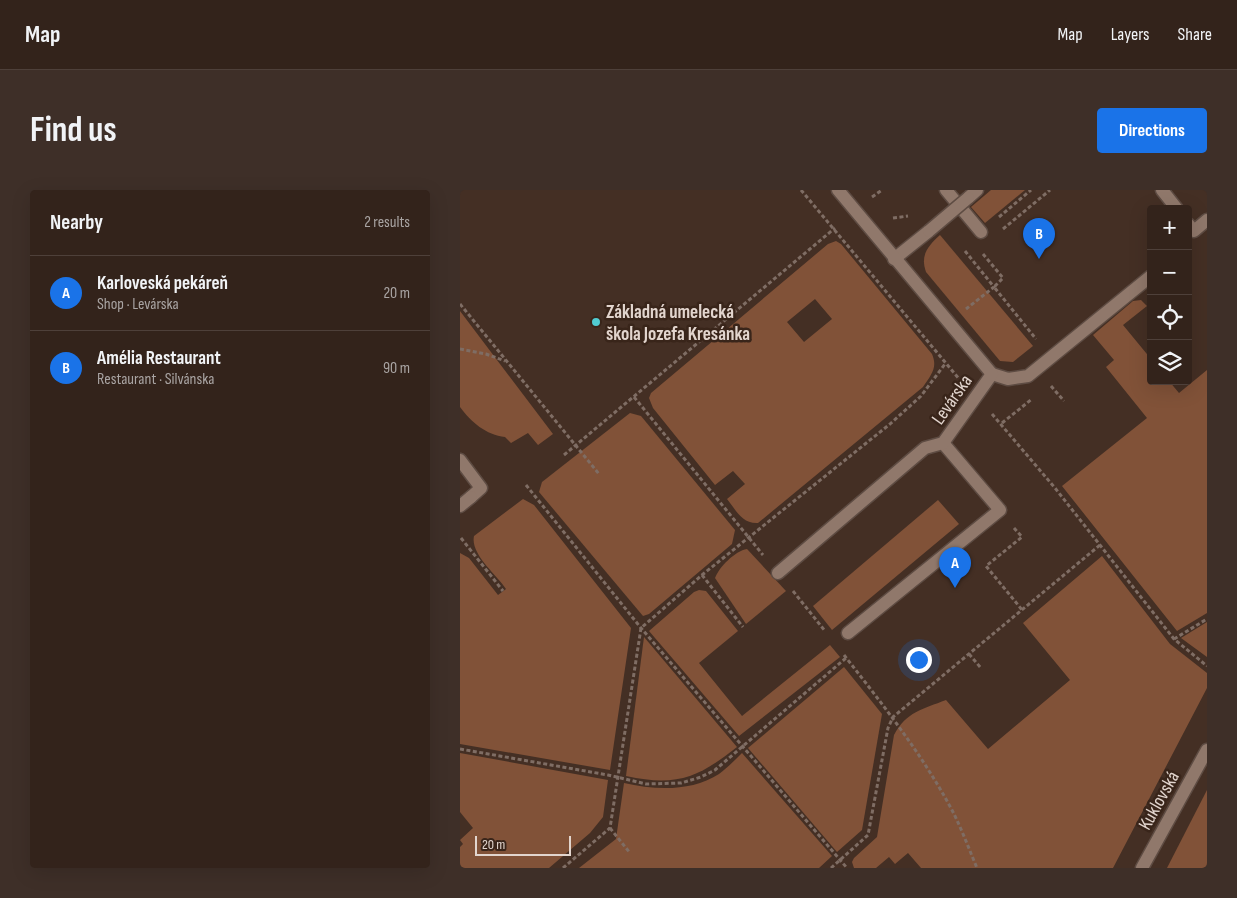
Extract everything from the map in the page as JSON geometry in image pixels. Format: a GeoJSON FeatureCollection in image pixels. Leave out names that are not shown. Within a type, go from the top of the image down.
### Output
{"type":"FeatureCollection","features":[{"type":"Feature","properties":{"kind":"street","name":"Levárska"},"geometry":{"type":"LineString","coordinates":[[778,573],[925,448],[943,444],[992,374],[838,190]]}},
{"type":"Feature","properties":{"kind":"street"},"geometry":{"type":"LineString","coordinates":[[946,190],[982,232]]}},
{"type":"Feature","properties":{"kind":"street"},"geometry":{"type":"LineString","coordinates":[[1162,190],[1174,205]]}},
{"type":"Feature","properties":{"kind":"street"},"geometry":{"type":"LineString","coordinates":[[894,259],[973,194]]}},
{"type":"Feature","properties":{"kind":"street"},"geometry":{"type":"LineString","coordinates":[[1192,230],[1207,220]]}},
{"type":"Feature","properties":{"kind":"street"},"geometry":{"type":"LineString","coordinates":[[992,374],[1008,379],[1028,376],[1147,279]]}},
{"type":"Feature","properties":{"kind":"street"},"geometry":{"type":"LineString","coordinates":[[848,633],[1000,510],[943,444]]}},
{"type":"Feature","properties":{"kind":"street"},"geometry":{"type":"LineString","coordinates":[[460,460],[481,488],[460,506]]}},
{"type":"Feature","properties":{"kind":"street","name":"Kuklovská"},"geometry":{"type":"LineString","coordinates":[[1142,868],[1207,750]]}},
{"type":"Feature","properties":{"kind":"path"},"geometry":{"type":"LineString","coordinates":[[563,868],[610,828],[641,628],[702,575],[890,424],[921,396],[945,364],[942,357],[801,190]]}},
{"type":"Feature","properties":{"kind":"path"},"geometry":{"type":"LineString","coordinates":[[982,232],[1031,190]]}},
{"type":"Feature","properties":{"kind":"path"},"geometry":{"type":"LineString","coordinates":[[1000,231],[1050,190]]}},
{"type":"Feature","properties":{"kind":"path"},"geometry":{"type":"LineString","coordinates":[[870,199],[873,203]]}},
{"type":"Feature","properties":{"kind":"path"},"geometry":{"type":"LineString","coordinates":[[564,455],[855,211]]}},
{"type":"Feature","properties":{"kind":"path"},"geometry":{"type":"LineString","coordinates":[[887,217],[901,219],[916,212]]}},
{"type":"Feature","properties":{"kind":"path"},"geometry":{"type":"LineString","coordinates":[[961,313],[1003,278],[988,257],[978,249]]}},
{"type":"Feature","properties":{"kind":"path"},"geometry":{"type":"LineString","coordinates":[[967,253],[1039,342]]}},
{"type":"Feature","properties":{"kind":"path"},"geometry":{"type":"LineString","coordinates":[[460,304],[599,474]]}},
{"type":"Feature","properties":{"kind":"path"},"geometry":{"type":"LineString","coordinates":[[460,349],[486,354],[506,362]]}},
{"type":"Feature","properties":{"kind":"path"},"geometry":{"type":"LineString","coordinates":[[1043,390],[1056,380]]}},
{"type":"Feature","properties":{"kind":"path"},"geometry":{"type":"LineString","coordinates":[[1050,385],[1064,401]]}},
{"type":"Feature","properties":{"kind":"path"},"geometry":{"type":"LineString","coordinates":[[1002,423],[1036,396]]}},
{"type":"Feature","properties":{"kind":"path"},"geometry":{"type":"LineString","coordinates":[[634,397],[830,637]]}},
{"type":"Feature","properties":{"kind":"path"},"geometry":{"type":"LineString","coordinates":[[976,397],[1002,423],[1174,639],[1207,666]]}},
{"type":"Feature","properties":{"kind":"path"},"geometry":{"type":"LineString","coordinates":[[526,485],[641,628],[847,868]]}},
{"type":"Feature","properties":{"kind":"path"},"geometry":{"type":"LineString","coordinates":[[1000,510],[1022,537],[986,566],[1023,610]]}},
{"type":"Feature","properties":{"kind":"path"},"geometry":{"type":"LineString","coordinates":[[461,538],[503,591]]}},
{"type":"Feature","properties":{"kind":"path"},"geometry":{"type":"LineString","coordinates":[[830,868],[868,835],[888,728],[894,717],[1100,546]]}},
{"type":"Feature","properties":{"kind":"path"},"geometry":{"type":"LineString","coordinates":[[702,575],[743,627]]}},
{"type":"Feature","properties":{"kind":"path"},"geometry":{"type":"LineString","coordinates":[[1174,639],[1207,619]]}},
{"type":"Feature","properties":{"kind":"path"},"geometry":{"type":"LineString","coordinates":[[841,651],[894,717],[953,812],[977,868]]}},
{"type":"Feature","properties":{"kind":"path"},"geometry":{"type":"LineString","coordinates":[[969,654],[980,668]]}},
{"type":"Feature","properties":{"kind":"path"},"geometry":{"type":"LineString","coordinates":[[460,749],[618,777],[646,784],[680,783],[701,777],[715,770],[846,658]]}},
{"type":"Feature","properties":{"kind":"path"},"geometry":{"type":"LineString","coordinates":[[610,828],[630,854]]}},
{"type":"Feature","properties":{"kind":"shaded area"},"geometry":{"type":"Polygon","coordinates":[[[991,190],[1025,190],[985,223],[971,207],[991,190]]]}},
{"type":"Feature","properties":{"kind":"shaded area"},"geometry":{"type":"Polygon","coordinates":[[[940,235],[1033,346],[1013,362],[1000,361],[926,272],[924,261],[926,251],[940,235]]]}},
{"type":"Feature","properties":{"kind":"shaded area"},"geometry":{"type":"Polygon","coordinates":[[[836,241],[841,244],[932,354],[934,367],[923,387],[758,523],[752,523],[740,516],[727,499],[745,484],[733,471],[715,485],[653,408],[649,398],[651,393],[828,244],[836,241]],[[815,299],[787,322],[804,342],[832,319],[815,299]]]}},
{"type":"Feature","properties":{"kind":"shaded area"},"geometry":{"type":"Polygon","coordinates":[[[1141,300],[1147,306],[1123,325],[1147,354],[1147,385],[1172,385],[1179,393],[1189,385],[1192,385],[1192,382],[1207,370],[1207,613],[1177,631],[1062,486],[1147,418],[1106,367],[1114,360],[1093,335],[1133,301],[1141,300]]]}},
{"type":"Feature","properties":{"kind":"shaded area"},"geometry":{"type":"Polygon","coordinates":[[[460,311],[553,434],[538,445],[528,433],[511,443],[505,437],[485,431],[474,423],[460,407],[460,311]]]}},
{"type":"Feature","properties":{"kind":"shaded area"},"geometry":{"type":"Polygon","coordinates":[[[630,413],[641,416],[735,530],[732,544],[649,614],[643,616],[539,492],[542,482],[630,413]]]}},
{"type":"Feature","properties":{"kind":"shaded area"},"geometry":{"type":"Polygon","coordinates":[[[523,499],[534,505],[631,628],[610,770],[460,744],[460,553],[469,558],[498,595],[506,589],[480,557],[474,543],[474,536],[523,499]]]}},
{"type":"Feature","properties":{"kind":"shaded area"},"geometry":{"type":"Polygon","coordinates":[[[938,500],[959,524],[832,630],[813,606],[938,500]]]}},
{"type":"Feature","properties":{"kind":"shaded area"},"geometry":{"type":"Polygon","coordinates":[[[747,549],[786,591],[746,624],[715,578],[728,560],[742,550],[747,549]]]}},
{"type":"Feature","properties":{"kind":"shaded area"},"geometry":{"type":"Polygon","coordinates":[[[1102,556],[1170,644],[1207,673],[1207,688],[1113,868],[921,868],[908,853],[895,864],[889,857],[876,868],[854,868],[852,862],[854,858],[877,837],[894,735],[899,727],[916,712],[946,700],[988,749],[1070,680],[1023,623],[1102,556]]]}},
{"type":"Feature","properties":{"kind":"shaded area"},"geometry":{"type":"Polygon","coordinates":[[[699,590],[706,591],[738,631],[699,663],[742,716],[830,645],[840,657],[739,736],[649,631],[694,592],[699,590]]]}},
{"type":"Feature","properties":{"kind":"shaded area"},"geometry":{"type":"Polygon","coordinates":[[[1207,622],[1207,657],[1181,638],[1207,622]]]}},
{"type":"Feature","properties":{"kind":"shaded area"},"geometry":{"type":"Polygon","coordinates":[[[644,637],[737,747],[698,773],[673,780],[626,776],[644,637]]]}},
{"type":"Feature","properties":{"kind":"shaded area"},"geometry":{"type":"Polygon","coordinates":[[[844,667],[882,714],[862,830],[837,852],[748,748],[844,667]]]}},
{"type":"Feature","properties":{"kind":"shaded area"},"geometry":{"type":"Polygon","coordinates":[[[460,753],[608,780],[603,817],[590,833],[549,868],[460,868],[460,847],[463,844],[460,840],[473,828],[460,812],[460,753]]]}},
{"type":"Feature","properties":{"kind":"shaded area"},"geometry":{"type":"Polygon","coordinates":[[[742,753],[832,856],[819,868],[579,868],[616,839],[624,783],[660,788],[685,787],[697,784],[719,774],[742,753]]]}},
{"type":"Feature","properties":{"kind":"shaded area"},"geometry":{"type":"Polygon","coordinates":[[[1207,790],[1207,868],[1167,868],[1207,790]]]}},
{"type":"Feature","properties":{"kind":"place","name":"Amélia Restaurant"},"geometry":{"type":"Point","coordinates":[1039,259]}},
{"type":"Feature","properties":{"kind":"place","name":"Základná umelecká škola Jozefa Kresánka"},"geometry":{"type":"Point","coordinates":[596,322]}},
{"type":"Feature","properties":{"kind":"place","name":"Karloveská pekáreň"},"geometry":{"type":"Point","coordinates":[955,588]}}]}
